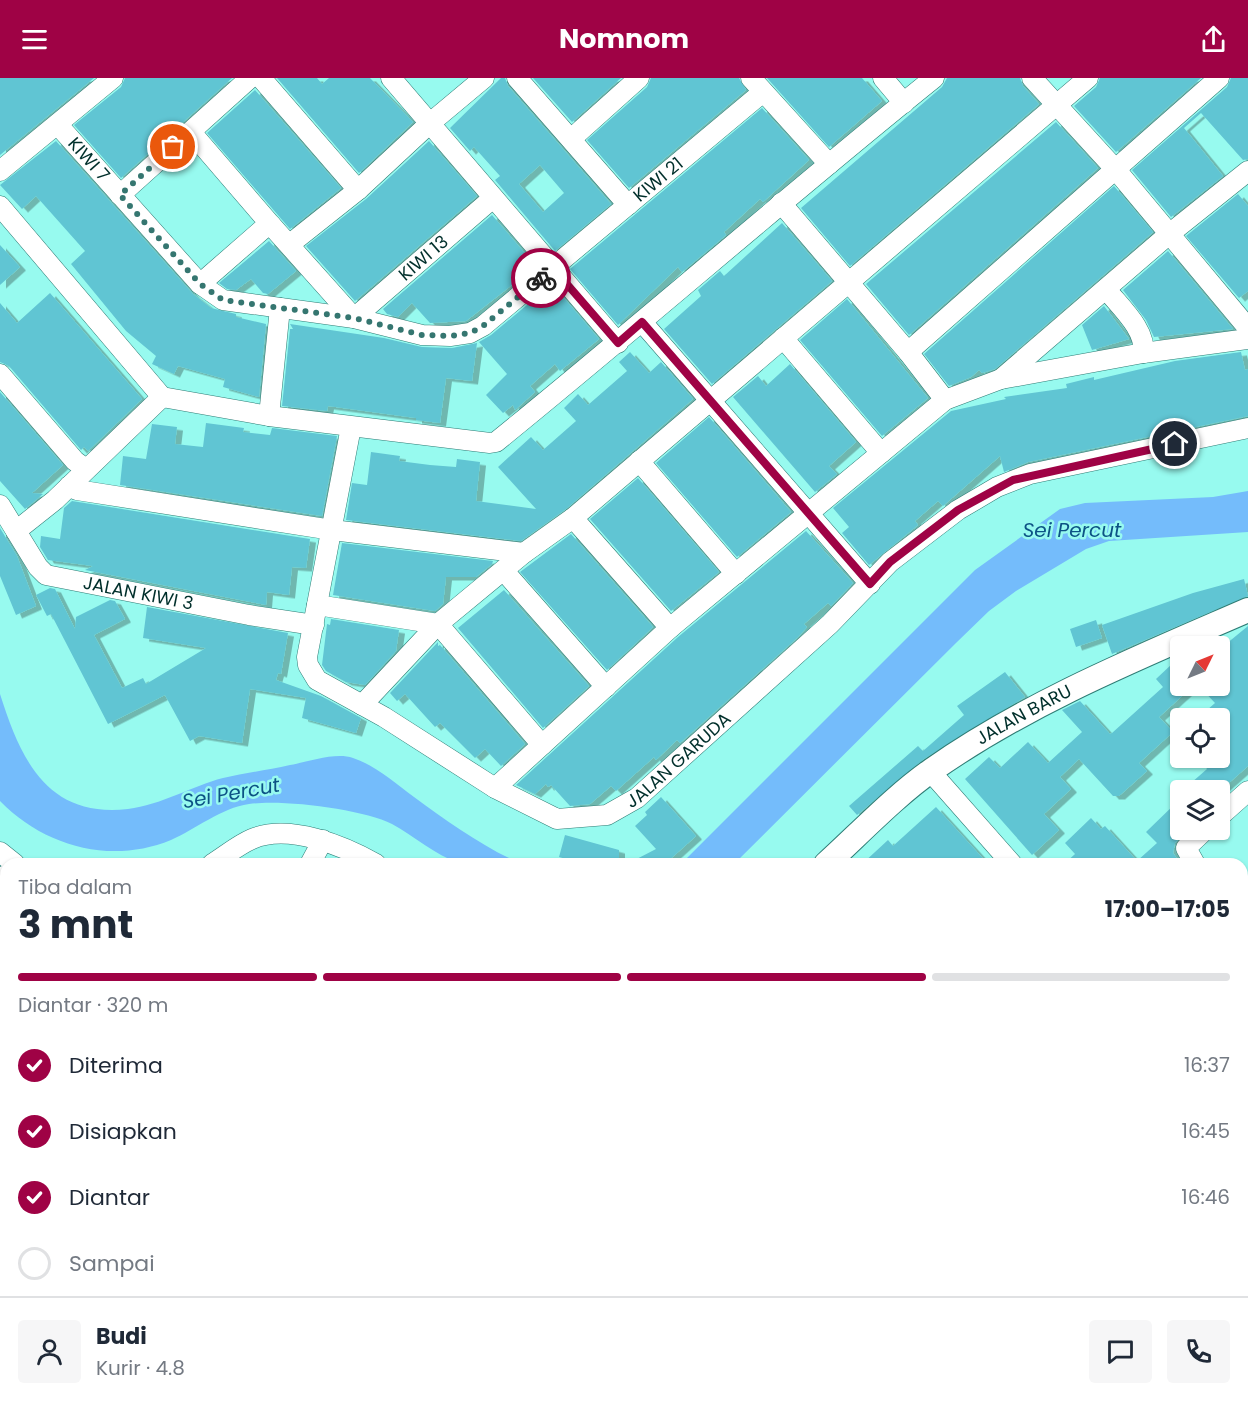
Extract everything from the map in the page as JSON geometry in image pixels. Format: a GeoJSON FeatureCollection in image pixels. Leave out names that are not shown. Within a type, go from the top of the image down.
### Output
{"type":"FeatureCollection","features":[{"type":"Feature","properties":{"kind":"main road","name":"JALAN BARU"},"geometry":{"type":"LineString","coordinates":[[833,858],[930,771],[1016,717],[1112,670],[1248,610]]}},
{"type":"Feature","properties":{"kind":"street"},"geometry":{"type":"LineString","coordinates":[[0,171],[113,78]]}},
{"type":"Feature","properties":{"kind":"street"},"geometry":{"type":"LineString","coordinates":[[120,195],[250,78]]}},
{"type":"Feature","properties":{"kind":"street"},"geometry":{"type":"LineString","coordinates":[[261,78],[358,190]]}},
{"type":"Feature","properties":{"kind":"street"},"geometry":{"type":"LineString","coordinates":[[391,78],[618,343]]}},
{"type":"Feature","properties":{"kind":"street"},"geometry":{"type":"LineString","coordinates":[[290,244],[358,190],[429,124],[484,78]]}},
{"type":"Feature","properties":{"kind":"street"},"geometry":{"type":"LineString","coordinates":[[517,78],[628,205]]}},
{"type":"Feature","properties":{"kind":"street"},"geometry":{"type":"LineString","coordinates":[[571,139],[639,78]]}},
{"type":"Feature","properties":{"kind":"street"},"geometry":{"type":"LineString","coordinates":[[883,78],[904,103]]}},
{"type":"Feature","properties":{"kind":"street"},"geometry":{"type":"LineString","coordinates":[[0,206],[162,397],[269,416],[484,444],[496,442],[618,343],[781,203],[934,78]]}},
{"type":"Feature","properties":{"kind":"street"},"geometry":{"type":"LineString","coordinates":[[1032,78],[1117,171],[1168,235],[1248,328]]}},
{"type":"Feature","properties":{"kind":"street"},"geometry":{"type":"LineString","coordinates":[[362,705],[438,624],[524,553],[573,518],[1088,78]]}},
{"type":"Feature","properties":{"kind":"street"},"geometry":{"type":"LineString","coordinates":[[909,352],[1117,171],[1219,78]]}},
{"type":"Feature","properties":{"kind":"street"},"geometry":{"type":"LineString","coordinates":[[757,85],[829,164]]}},
{"type":"Feature","properties":{"kind":"street","name":"KIWI 21"},"geometry":{"type":"LineString","coordinates":[[553,268],[628,205],[757,85]]}},
{"type":"Feature","properties":{"kind":"street","name":"KIWI 7"},"geometry":{"type":"LineString","coordinates":[[58,125],[200,284],[223,300],[354,318],[422,335],[450,336],[470,333],[483,326],[553,268]]}},
{"type":"Feature","properties":{"kind":"street"},"geometry":{"type":"LineString","coordinates":[[191,132],[354,318]]}},
{"type":"Feature","properties":{"kind":"street"},"geometry":{"type":"LineString","coordinates":[[1001,379],[1168,235],[1246,178]]}},
{"type":"Feature","properties":{"kind":"street","name":"KIWI 13"},"geometry":{"type":"LineString","coordinates":[[354,318],[493,198]]}},
{"type":"Feature","properties":{"kind":"street"},"geometry":{"type":"LineString","coordinates":[[781,203],[909,352],[945,400]]}},
{"type":"Feature","properties":{"kind":"street"},"geometry":{"type":"LineString","coordinates":[[200,284],[263,229],[271,225]]}},
{"type":"Feature","properties":{"kind":"street"},"geometry":{"type":"LineString","coordinates":[[1106,289],[1138,329],[1145,344],[1143,352]]}},
{"type":"Feature","properties":{"kind":"street"},"geometry":{"type":"LineString","coordinates":[[269,416],[280,308]]}},
{"type":"Feature","properties":{"kind":"street"},"geometry":{"type":"LineString","coordinates":[[642,322],[870,584]]}},
{"type":"Feature","properties":{"kind":"street"},"geometry":{"type":"LineString","coordinates":[[783,338],[881,453]]}},
{"type":"Feature","properties":{"kind":"street"},"geometry":{"type":"LineString","coordinates":[[495,788],[670,628],[945,400],[1001,379],[1143,352],[1248,339]]}},
{"type":"Feature","properties":{"kind":"street"},"geometry":{"type":"LineString","coordinates":[[0,374],[75,461],[86,469]]}},
{"type":"Feature","properties":{"kind":"street"},"geometry":{"type":"LineString","coordinates":[[16,531],[69,486],[162,397]]}},
{"type":"Feature","properties":{"kind":"street","name":"JALAN GARUDA"},"geometry":{"type":"LineString","coordinates":[[351,427],[307,657],[311,673],[316,680],[362,705],[495,788],[557,819],[607,815],[628,805],[701,742],[870,584],[890,562],[958,510],[1013,480],[1248,428]]}},
{"type":"Feature","properties":{"kind":"street"},"geometry":{"type":"LineString","coordinates":[[639,461],[736,574]]}},
{"type":"Feature","properties":{"kind":"street"},"geometry":{"type":"LineString","coordinates":[[69,486],[77,490],[332,530],[524,553]]}},
{"type":"Feature","properties":{"kind":"street","name":"JALAN KIWI 3"},"geometry":{"type":"LineString","coordinates":[[0,505],[41,571],[50,576],[249,615],[314,624]]}},
{"type":"Feature","properties":{"kind":"street"},"geometry":{"type":"LineString","coordinates":[[573,518],[670,628]]}},
{"type":"Feature","properties":{"kind":"street"},"geometry":{"type":"LineString","coordinates":[[504,571],[606,687]]}},
{"type":"Feature","properties":{"kind":"street"},"geometry":{"type":"LineString","coordinates":[[317,605],[438,624],[542,745]]}},
{"type":"Feature","properties":{"kind":"street"},"geometry":{"type":"LineString","coordinates":[[930,771],[1007,858]]}},
{"type":"Feature","properties":{"kind":"street"},"geometry":{"type":"LineString","coordinates":[[1230,807],[1248,791]]}},
{"type":"Feature","properties":{"kind":"street"},"geometry":{"type":"LineString","coordinates":[[222,858],[252,839],[269,834],[323,840],[349,849],[365,858]]}},
{"type":"Feature","properties":{"kind":"street"},"geometry":{"type":"LineString","coordinates":[[313,858],[323,840]]}},
{"type":"Feature","properties":{"kind":"street"},"geometry":{"type":"LineString","coordinates":[[1192,858],[1186,848],[1194,840]]}},
{"type":"Feature","properties":{"kind":"water","name":"Sei Percut"},"geometry":{"type":"Polygon","coordinates":[[[1248,491],[1248,532],[1109,541],[1086,549],[1016,591],[989,611],[740,858],[687,858],[975,570],[1060,509],[1085,503],[1213,497],[1248,491]]]}},
{"type":"Feature","properties":{"kind":"water","name":"Sei Percut"},"geometry":{"type":"Polygon","coordinates":[[[0,694],[17,741],[28,762],[57,794],[77,804],[100,809],[140,807],[223,778],[322,758],[346,756],[377,770],[466,834],[510,858],[448,858],[392,824],[379,819],[322,806],[281,803],[239,806],[171,840],[148,847],[125,851],[102,851],[57,840],[17,817],[0,801],[0,694]]]}},
{"type":"Feature","properties":{"kind":"building"},"geometry":{"type":"Polygon","coordinates":[[[0,78],[94,78],[0,155],[0,78]]]}},
{"type":"Feature","properties":{"kind":"building"},"geometry":{"type":"Polygon","coordinates":[[[125,78],[232,78],[121,178],[74,125],[121,87],[125,78]]]}},
{"type":"Feature","properties":{"kind":"building"},"geometry":{"type":"Polygon","coordinates":[[[277,78],[317,78],[322,84],[329,78],[370,78],[413,122],[359,173],[277,78]]]}},
{"type":"Feature","properties":{"kind":"building"},"geometry":{"type":"Polygon","coordinates":[[[501,78],[505,78],[508,86],[611,204],[555,251],[495,180],[500,176],[474,147],[470,151],[450,128],[501,78]],[[540,165],[519,184],[543,212],[564,193],[540,165]]]}},
{"type":"Feature","properties":{"kind":"building"},"geometry":{"type":"Polygon","coordinates":[[[533,78],[621,78],[572,122],[533,78]]]}},
{"type":"Feature","properties":{"kind":"building"},"geometry":{"type":"Polygon","coordinates":[[[651,78],[739,78],[746,90],[629,188],[587,140],[647,87],[651,78]]]}},
{"type":"Feature","properties":{"kind":"building"},"geometry":{"type":"Polygon","coordinates":[[[767,78],[862,78],[882,101],[829,147],[767,78]]]}},
{"type":"Feature","properties":{"kind":"building"},"geometry":{"type":"Polygon","coordinates":[[[947,78],[1020,78],[1023,86],[1039,104],[850,266],[801,208],[942,87],[947,78]]]}},
{"type":"Feature","properties":{"kind":"building"},"geometry":{"type":"Polygon","coordinates":[[[1100,78],[1201,78],[1116,152],[1074,106],[1096,87],[1100,78]]]}},
{"type":"Feature","properties":{"kind":"building"},"geometry":{"type":"Polygon","coordinates":[[[1231,78],[1248,78],[1248,159],[1243,160],[1201,113],[1184,128],[1223,176],[1171,217],[1132,170],[1227,87],[1231,78]]]}},
{"type":"Feature","properties":{"kind":"building"},"geometry":{"type":"Polygon","coordinates":[[[255,90],[341,188],[290,229],[207,133],[255,90]]]}},
{"type":"Feature","properties":{"kind":"building"},"geometry":{"type":"Polygon","coordinates":[[[762,108],[809,160],[763,202],[760,199],[724,232],[726,235],[682,272],[678,267],[618,325],[570,269],[762,108]]]}},
{"type":"Feature","properties":{"kind":"building"},"geometry":{"type":"Polygon","coordinates":[[[1056,122],[1098,168],[909,335],[866,284],[1056,122]]]}},
{"type":"Feature","properties":{"kind":"building"},"geometry":{"type":"Polygon","coordinates":[[[56,141],[193,294],[211,308],[266,324],[259,397],[223,387],[225,379],[178,366],[174,374],[152,364],[156,356],[126,331],[71,264],[85,251],[36,196],[22,209],[0,185],[56,141]]]}},
{"type":"Feature","properties":{"kind":"building"},"geometry":{"type":"Polygon","coordinates":[[[429,141],[477,196],[355,301],[306,246],[366,199],[429,141]]]}},
{"type":"Feature","properties":{"kind":"building"},"geometry":{"type":"Polygon","coordinates":[[[1114,186],[1153,232],[995,369],[982,373],[979,370],[971,377],[949,386],[924,354],[1114,186]]]}},
{"type":"Feature","properties":{"kind":"building"},"geometry":{"type":"Polygon","coordinates":[[[1238,194],[1248,206],[1248,291],[1239,298],[1186,236],[1238,194]]]}},
{"type":"Feature","properties":{"kind":"building"},"geometry":{"type":"Polygon","coordinates":[[[492,215],[536,266],[466,321],[430,323],[412,303],[398,317],[387,314],[383,309],[492,215]]]}},
{"type":"Feature","properties":{"kind":"building"},"geometry":{"type":"Polygon","coordinates":[[[782,223],[832,281],[712,384],[664,329],[701,296],[698,290],[720,271],[724,276],[782,223]]]}},
{"type":"Feature","properties":{"kind":"building"},"geometry":{"type":"Polygon","coordinates":[[[269,241],[296,271],[268,294],[263,293],[251,279],[236,290],[227,289],[219,283],[269,241]]]}},
{"type":"Feature","properties":{"kind":"building"},"geometry":{"type":"Polygon","coordinates":[[[0,245],[20,267],[0,285],[0,245]]]}},
{"type":"Feature","properties":{"kind":"building"},"geometry":{"type":"Polygon","coordinates":[[[1168,251],[1233,329],[1154,337],[1146,320],[1123,290],[1168,251]]]}},
{"type":"Feature","properties":{"kind":"building"},"geometry":{"type":"Polygon","coordinates":[[[552,284],[599,339],[560,371],[555,364],[530,386],[535,392],[515,410],[513,405],[503,413],[486,395],[507,374],[479,342],[491,335],[552,284]]]}},
{"type":"Feature","properties":{"kind":"building"},"geometry":{"type":"Polygon","coordinates":[[[50,293],[142,399],[88,451],[84,447],[81,450],[9,366],[0,362],[0,303],[17,323],[50,293]]]}},
{"type":"Feature","properties":{"kind":"building"},"geometry":{"type":"Polygon","coordinates":[[[847,299],[928,398],[882,436],[800,340],[847,299]]]}},
{"type":"Feature","properties":{"kind":"building"},"geometry":{"type":"Polygon","coordinates":[[[1104,306],[1129,339],[1092,350],[1082,325],[1104,306]]]}},
{"type":"Feature","properties":{"kind":"building"},"geometry":{"type":"Polygon","coordinates":[[[290,324],[384,338],[422,347],[452,348],[477,343],[472,381],[446,378],[440,423],[328,406],[327,411],[282,406],[290,329],[293,329],[290,324]]]}},
{"type":"Feature","properties":{"kind":"building"},"geometry":{"type":"Polygon","coordinates":[[[630,352],[649,373],[661,362],[693,399],[566,509],[521,541],[346,520],[352,483],[367,485],[371,452],[400,456],[399,461],[430,465],[456,467],[457,459],[480,462],[476,501],[536,509],[498,467],[531,437],[543,450],[576,421],[564,408],[578,394],[588,405],[627,371],[619,362],[630,352]]]}},
{"type":"Feature","properties":{"kind":"building"},"geometry":{"type":"Polygon","coordinates":[[[1241,352],[1245,370],[1248,369],[1248,416],[1028,462],[1004,472],[1000,456],[943,506],[938,501],[915,521],[918,525],[869,565],[842,533],[849,527],[833,508],[951,411],[1006,399],[1004,397],[1067,388],[1066,384],[1094,377],[1094,380],[1175,361],[1241,352]]]}},
{"type":"Feature","properties":{"kind":"building"},"geometry":{"type":"Polygon","coordinates":[[[790,364],[856,442],[829,466],[837,474],[815,492],[733,397],[758,376],[766,386],[790,364]]]}},
{"type":"Feature","properties":{"kind":"building"},"geometry":{"type":"Polygon","coordinates":[[[0,392],[63,465],[32,493],[43,494],[25,509],[0,481],[0,392]]]}},
{"type":"Feature","properties":{"kind":"building"},"geometry":{"type":"Polygon","coordinates":[[[709,417],[791,512],[737,557],[656,463],[709,417]]]}},
{"type":"Feature","properties":{"kind":"building"},"geometry":{"type":"Polygon","coordinates":[[[206,423],[244,428],[243,432],[270,435],[272,428],[337,436],[322,516],[120,485],[123,456],[146,459],[152,424],[177,427],[175,444],[203,447],[206,423]]]}},
{"type":"Feature","properties":{"kind":"building"},"geometry":{"type":"Polygon","coordinates":[[[638,478],[719,572],[671,611],[590,519],[638,478]]]}},
{"type":"Feature","properties":{"kind":"building"},"geometry":{"type":"Polygon","coordinates":[[[72,501],[310,539],[306,568],[292,567],[289,595],[267,592],[266,605],[85,570],[93,566],[48,560],[40,547],[41,536],[60,539],[64,508],[72,501]]]}},
{"type":"Feature","properties":{"kind":"building"},"geometry":{"type":"Polygon","coordinates":[[[0,528],[17,556],[36,606],[16,615],[0,576],[0,528]]]}},
{"type":"Feature","properties":{"kind":"building"},"geometry":{"type":"Polygon","coordinates":[[[806,531],[853,583],[831,606],[828,603],[804,624],[807,627],[798,637],[680,743],[677,740],[656,760],[654,757],[616,791],[611,786],[590,804],[570,806],[551,785],[548,787],[546,784],[535,794],[516,785],[678,637],[806,531]]]}},
{"type":"Feature","properties":{"kind":"building"},"geometry":{"type":"Polygon","coordinates":[[[571,534],[653,627],[607,670],[520,572],[571,534]]]}},
{"type":"Feature","properties":{"kind":"building"},"geometry":{"type":"Polygon","coordinates":[[[342,543],[493,561],[476,577],[446,577],[443,604],[435,611],[333,595],[342,543]]]}},
{"type":"Feature","properties":{"kind":"building"},"geometry":{"type":"Polygon","coordinates":[[[1244,579],[1248,596],[1112,654],[1102,625],[1193,593],[1244,579]]]}},
{"type":"Feature","properties":{"kind":"building"},"geometry":{"type":"Polygon","coordinates":[[[50,588],[55,589],[75,629],[76,617],[110,600],[115,601],[125,619],[94,635],[122,688],[143,678],[146,684],[206,648],[143,638],[147,607],[288,633],[281,674],[278,673],[276,680],[321,696],[361,718],[356,733],[302,718],[306,698],[250,689],[242,743],[199,736],[190,741],[165,695],[108,724],[51,614],[47,616],[36,595],[50,588]]]}},
{"type":"Feature","properties":{"kind":"building"},"geometry":{"type":"Polygon","coordinates":[[[504,590],[589,686],[543,728],[458,628],[504,590]]]}},
{"type":"Feature","properties":{"kind":"building"},"geometry":{"type":"Polygon","coordinates":[[[331,619],[399,630],[396,651],[365,685],[346,682],[326,671],[322,665],[327,624],[330,625],[331,619]]]}},
{"type":"Feature","properties":{"kind":"building"},"geometry":{"type":"Polygon","coordinates":[[[1096,620],[1102,638],[1076,647],[1070,629],[1096,620]]]}},
{"type":"Feature","properties":{"kind":"building"},"geometry":{"type":"Polygon","coordinates":[[[1248,626],[1248,766],[1230,782],[1230,780],[1194,780],[1206,768],[1230,768],[1230,708],[1209,708],[1215,703],[1208,696],[1230,696],[1230,641],[1248,626]]]}},
{"type":"Feature","properties":{"kind":"building"},"geometry":{"type":"Polygon","coordinates":[[[438,642],[438,646],[440,645],[525,744],[501,766],[485,749],[475,758],[440,723],[435,727],[405,694],[397,701],[390,693],[438,642]]]}},
{"type":"Feature","properties":{"kind":"building"},"geometry":{"type":"Polygon","coordinates":[[[1170,666],[1170,696],[1182,696],[1159,717],[1170,729],[1170,735],[1139,763],[1147,771],[1119,796],[1113,796],[1079,759],[1060,777],[1071,789],[1044,814],[1059,830],[1032,855],[965,779],[989,757],[1000,768],[1028,742],[1048,763],[1082,732],[1062,710],[1080,701],[1110,734],[1112,733],[1163,687],[1156,679],[1170,666]]]}},
{"type":"Feature","properties":{"kind":"building"},"geometry":{"type":"Polygon","coordinates":[[[1005,672],[1025,697],[924,759],[857,815],[849,806],[918,746],[923,751],[964,715],[957,706],[1005,672]]]}},
{"type":"Feature","properties":{"kind":"building"},"geometry":{"type":"Polygon","coordinates":[[[661,797],[696,836],[671,858],[639,858],[656,849],[635,826],[647,815],[645,812],[661,797]]]}},
{"type":"Feature","properties":{"kind":"building"},"geometry":{"type":"Polygon","coordinates":[[[936,807],[983,858],[868,858],[888,840],[893,846],[936,807]]]}},
{"type":"Feature","properties":{"kind":"building"},"geometry":{"type":"Polygon","coordinates":[[[1170,809],[1170,840],[1178,840],[1173,853],[1177,858],[1140,858],[1157,843],[1146,832],[1170,809]]]}},
{"type":"Feature","properties":{"kind":"building"},"geometry":{"type":"Polygon","coordinates":[[[1091,818],[1101,829],[1105,826],[1134,858],[1071,858],[1075,854],[1065,843],[1091,818]]]}},
{"type":"Feature","properties":{"kind":"building"},"geometry":{"type":"Polygon","coordinates":[[[565,835],[619,850],[619,858],[559,857],[565,835]]]}},
{"type":"Feature","properties":{"kind":"way so far"},"geometry":{"type":"LineString","coordinates":[[173,147],[120,195],[200,284],[223,300],[354,318],[422,335],[450,336],[470,333],[483,326],[541,278]]}},
{"type":"Feature","properties":{"kind":"route"},"geometry":{"type":"LineString","coordinates":[[541,278],[553,268],[618,343],[642,322],[870,584],[890,562],[958,510],[997,487],[1030,474],[1175,444]]}}]}
